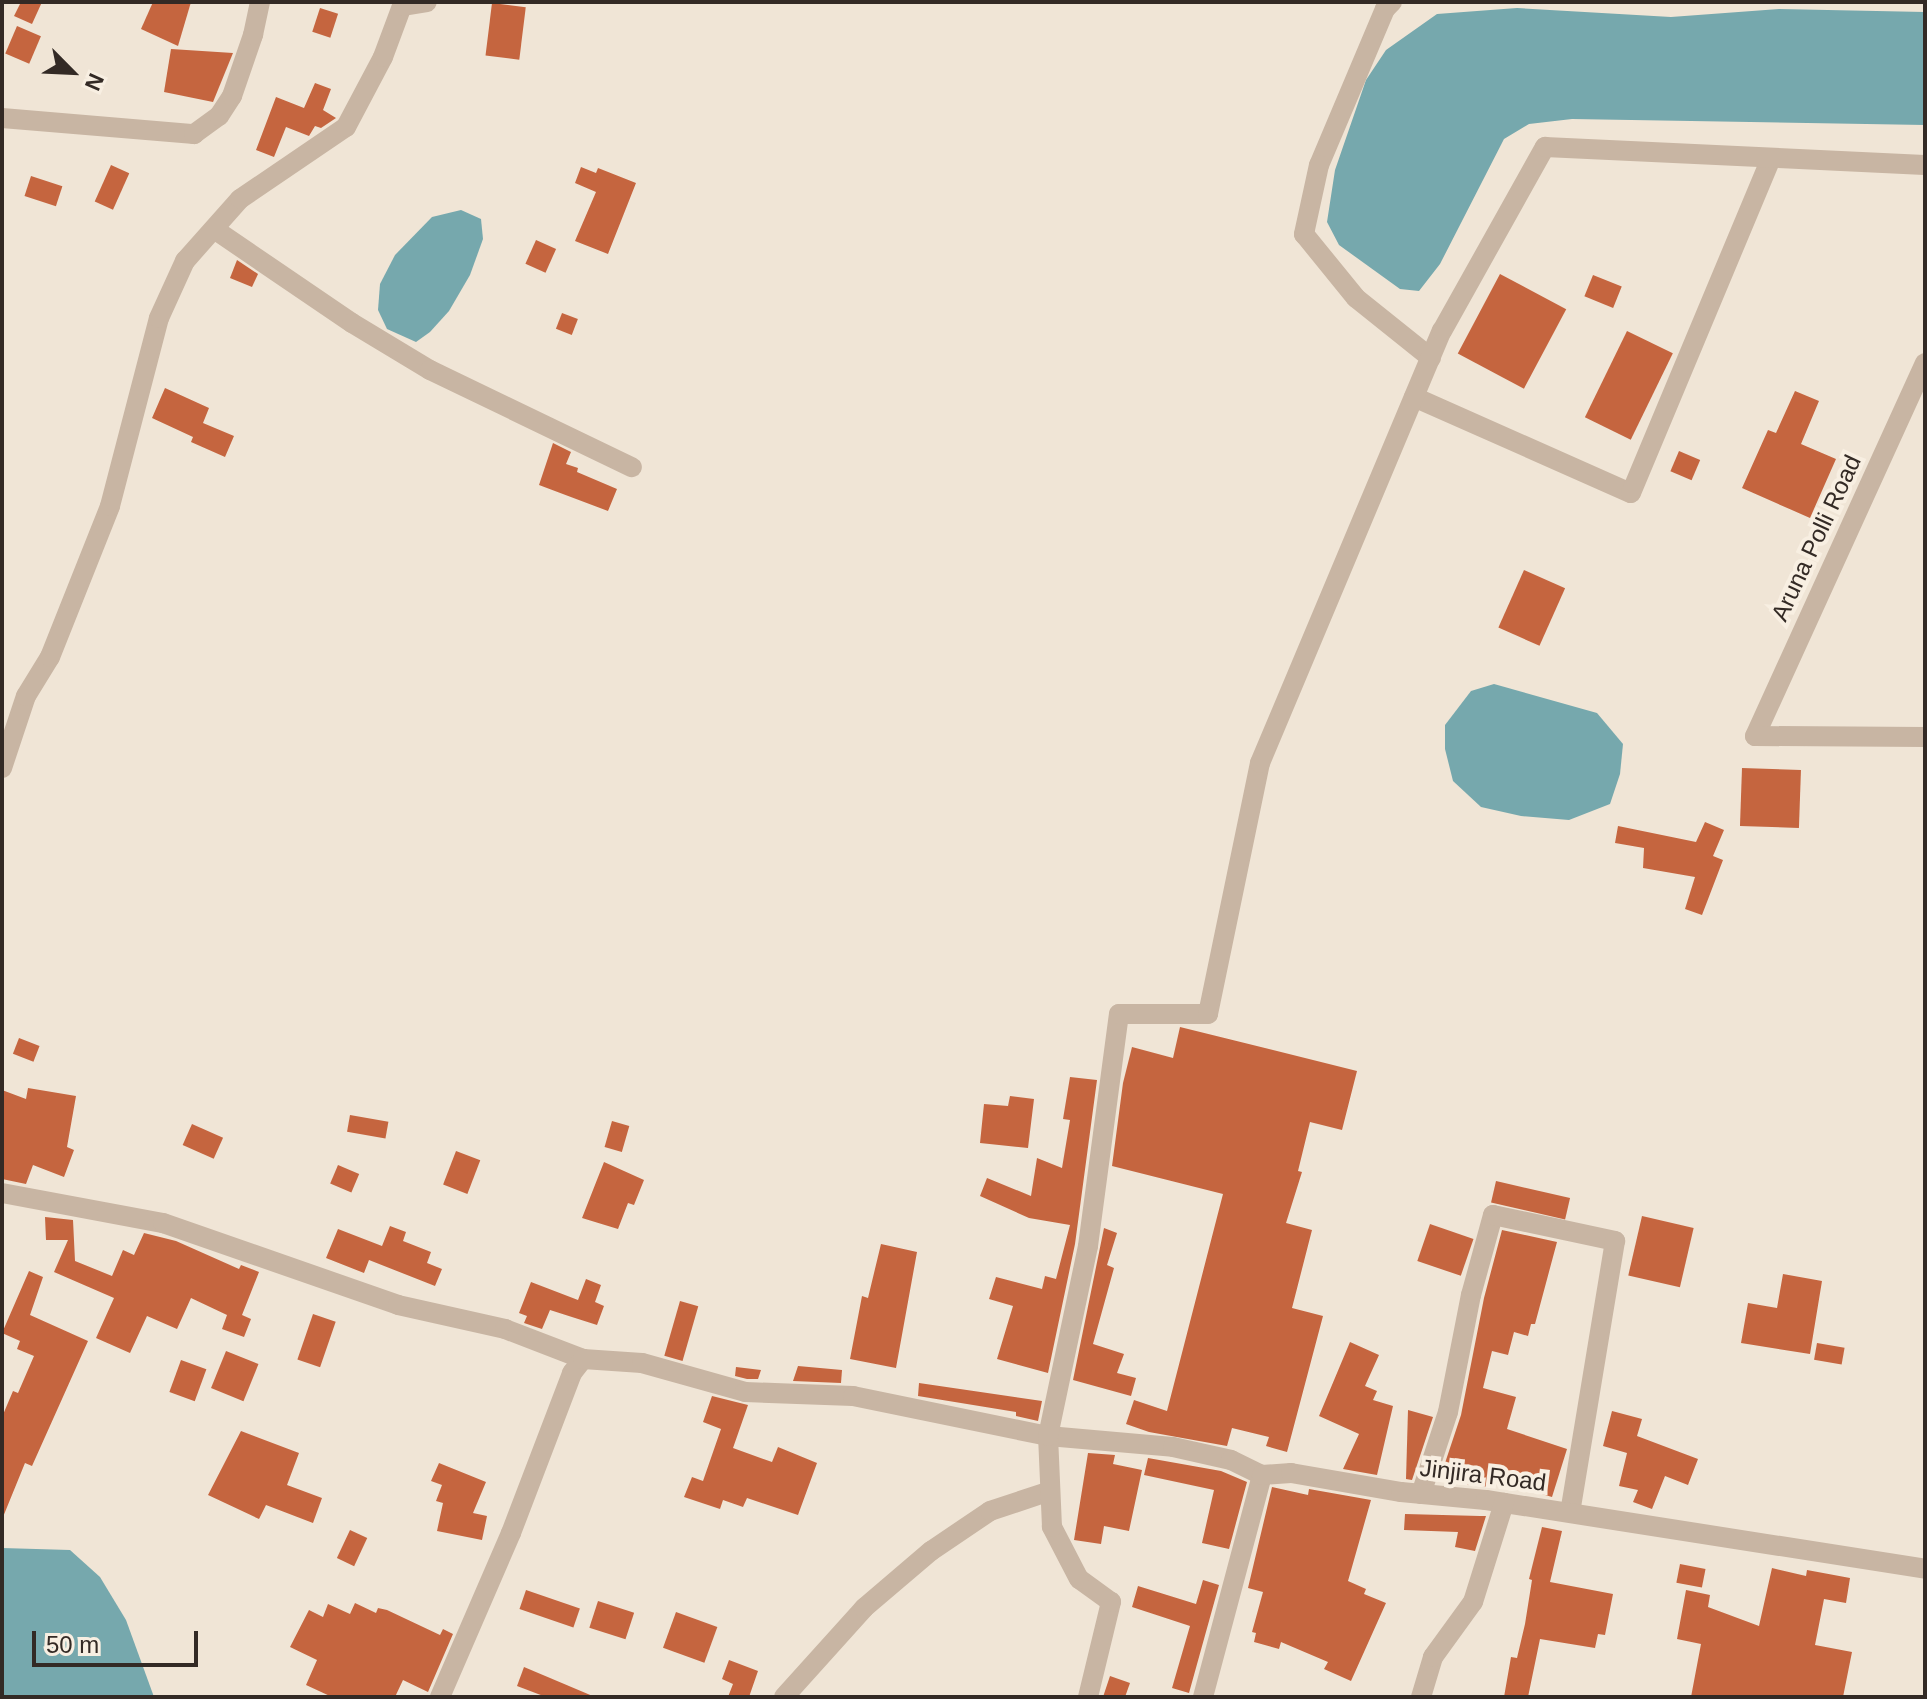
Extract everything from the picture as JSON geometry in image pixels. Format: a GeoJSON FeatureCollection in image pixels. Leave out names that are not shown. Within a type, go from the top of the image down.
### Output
{"type":"FeatureCollection","features":[{"type":"Feature","properties":{"kind":"street"},"geometry":{"type":"LineString","coordinates":[[2,118],[194,134],[219,116],[232,96],[253,35],[260,2]]}},
{"type":"Feature","properties":{"kind":"street"},"geometry":{"type":"LineString","coordinates":[[2,768],[26,696],[50,657],[110,506],[159,318],[185,261],[240,199],[346,127],[383,57],[402,4],[427,2]]}},
{"type":"Feature","properties":{"kind":"street"},"geometry":{"type":"LineString","coordinates":[[1392,2],[1385,9],[1319,165],[1304,234],[1356,298],[1431,358]]}},
{"type":"Feature","properties":{"kind":"street"},"geometry":{"type":"LineString","coordinates":[[1088,1697],[1111,1602],[1079,1579],[1052,1527],[1048,1436],[1088,1246],[1119,1014],[1208,1014],[1260,763],[1431,358],[1545,147],[1925,165]]}},
{"type":"Feature","properties":{"kind":"street"},"geometry":{"type":"LineString","coordinates":[[1414,397],[1631,493],[1771,158]]}},
{"type":"Feature","properties":{"kind":"street"},"geometry":{"type":"LineString","coordinates":[[214,229],[352,323],[430,370],[632,467]]}},
{"type":"Feature","properties":{"kind":"street","name":"Aruna Polli Road"},"geometry":{"type":"LineString","coordinates":[[1923,373],[1755,736],[1925,737]]}},
{"type":"Feature","properties":{"kind":"street"},"geometry":{"type":"LineString","coordinates":[[2,1193],[163,1223],[383,1301],[505,1329],[583,1359],[642,1363],[745,1392],[853,1396],[1048,1436],[1173,1447],[1231,1460],[1262,1475],[1203,1697]]}},
{"type":"Feature","properties":{"kind":"street"},"geometry":{"type":"LineString","coordinates":[[1421,1494],[1448,1412],[1471,1295],[1493,1215],[1615,1241],[1570,1512]]}},
{"type":"Feature","properties":{"kind":"street"},"geometry":{"type":"LineString","coordinates":[[440,1697],[511,1533],[572,1373],[583,1359]]}},
{"type":"Feature","properties":{"kind":"street","name":"Jinjira Road"},"geometry":{"type":"LineString","coordinates":[[1262,1475],[1291,1473],[1421,1494],[1570,1512],[1925,1569]]}},
{"type":"Feature","properties":{"kind":"street"},"geometry":{"type":"LineString","coordinates":[[784,1697],[864,1608],[931,1551],[990,1511],[1050,1491]]}},
{"type":"Feature","properties":{"kind":"street"},"geometry":{"type":"LineString","coordinates":[[1421,1697],[1433,1657],[1473,1602],[1504,1503]]}},
{"type":"Feature","properties":{"kind":"water"},"geometry":{"type":"Polygon","coordinates":[[[1517,8],[1671,17],[1779,9],[1925,12],[1925,125],[1572,119],[1529,124],[1504,139],[1440,264],[1419,291],[1400,289],[1339,245],[1327,222],[1335,170],[1366,80],[1386,50],[1437,14],[1517,8]]]}},
{"type":"Feature","properties":{"kind":"water"},"geometry":{"type":"Polygon","coordinates":[[[461,210],[481,219],[483,239],[470,275],[449,311],[416,342],[387,329],[378,310],[380,284],[395,255],[432,217],[461,210]]]}},
{"type":"Feature","properties":{"kind":"water"},"geometry":{"type":"Polygon","coordinates":[[[1494,684],[1597,713],[1623,744],[1620,774],[1610,804],[1569,820],[1521,816],[1481,807],[1453,781],[1445,749],[1445,725],[1471,691],[1494,684]]]}},
{"type":"Feature","properties":{"kind":"water"},"geometry":{"type":"Polygon","coordinates":[[[2,1548],[70,1550],[100,1577],[126,1620],[154,1697],[2,1697],[2,1548]]]}},
{"type":"Feature","properties":{"kind":"building"},"geometry":{"type":"Polygon","coordinates":[[[21,2],[42,2],[32,24],[14,16],[21,2]]]}},
{"type":"Feature","properties":{"kind":"building"},"geometry":{"type":"Polygon","coordinates":[[[153,2],[191,2],[178,46],[141,29],[153,2]]]}},
{"type":"Feature","properties":{"kind":"building"},"geometry":{"type":"Polygon","coordinates":[[[492,3],[526,7],[519,60],[486,56],[492,3]]]}},
{"type":"Feature","properties":{"kind":"building"},"geometry":{"type":"Polygon","coordinates":[[[320,8],[338,14],[330,38],[312,32],[320,8]]]}},
{"type":"Feature","properties":{"kind":"building"},"geometry":{"type":"Polygon","coordinates":[[[17,26],[41,36],[29,64],[5,54],[17,26]]]}},
{"type":"Feature","properties":{"kind":"building"},"geometry":{"type":"Polygon","coordinates":[[[171,49],[233,53],[213,102],[164,92],[171,49]]]}},
{"type":"Feature","properties":{"kind":"building"},"geometry":{"type":"Polygon","coordinates":[[[315,83],[331,89],[323,110],[336,118],[321,128],[315,126],[309,136],[286,127],[274,157],[256,150],[276,97],[304,108],[315,83]]]}},
{"type":"Feature","properties":{"kind":"building"},"geometry":{"type":"Polygon","coordinates":[[[111,165],[129,173],[113,210],[95,202],[111,165]]]}},
{"type":"Feature","properties":{"kind":"building"},"geometry":{"type":"Polygon","coordinates":[[[581,167],[596,173],[598,168],[636,183],[608,254],[575,241],[596,192],[575,183],[581,167]]]}},
{"type":"Feature","properties":{"kind":"building"},"geometry":{"type":"Polygon","coordinates":[[[31,176],[62,186],[56,206],[25,196],[31,176]]]}},
{"type":"Feature","properties":{"kind":"building"},"geometry":{"type":"Polygon","coordinates":[[[536,240],[556,249],[546,273],[525,264],[536,240]]]}},
{"type":"Feature","properties":{"kind":"building"},"geometry":{"type":"Polygon","coordinates":[[[237,260],[258,274],[252,287],[230,278],[237,260]]]}},
{"type":"Feature","properties":{"kind":"building"},"geometry":{"type":"Polygon","coordinates":[[[1500,274],[1566,309],[1524,389],[1458,353],[1500,274]]]}},
{"type":"Feature","properties":{"kind":"building"},"geometry":{"type":"Polygon","coordinates":[[[1593,275],[1622,287],[1613,308],[1584,296],[1593,275]]]}},
{"type":"Feature","properties":{"kind":"building"},"geometry":{"type":"Polygon","coordinates":[[[562,313],[578,319],[572,335],[556,329],[562,313]]]}},
{"type":"Feature","properties":{"kind":"building"},"geometry":{"type":"Polygon","coordinates":[[[1627,331],[1673,353],[1631,440],[1585,417],[1627,331]]]}},
{"type":"Feature","properties":{"kind":"building"},"geometry":{"type":"Polygon","coordinates":[[[165,388],[209,408],[203,423],[234,436],[225,457],[191,442],[193,437],[152,418],[165,388]]]}},
{"type":"Feature","properties":{"kind":"building"},"geometry":{"type":"Polygon","coordinates":[[[1795,391],[1819,401],[1801,444],[1836,459],[1810,518],[1742,488],[1768,430],[1776,433],[1795,391]]]}},
{"type":"Feature","properties":{"kind":"building"},"geometry":{"type":"Polygon","coordinates":[[[553,443],[571,452],[566,464],[578,468],[577,472],[617,489],[608,511],[539,485],[553,443]]]}},
{"type":"Feature","properties":{"kind":"building"},"geometry":{"type":"Polygon","coordinates":[[[1679,451],[1700,460],[1692,480],[1670,471],[1679,451]]]}},
{"type":"Feature","properties":{"kind":"building"},"geometry":{"type":"Polygon","coordinates":[[[1524,570],[1565,588],[1539,646],[1498,628],[1524,570]]]}},
{"type":"Feature","properties":{"kind":"building"},"geometry":{"type":"Polygon","coordinates":[[[1742,768],[1801,770],[1799,828],[1740,826],[1742,768]]]}},
{"type":"Feature","properties":{"kind":"building"},"geometry":{"type":"Polygon","coordinates":[[[1705,822],[1724,830],[1713,856],[1723,860],[1702,915],[1685,909],[1695,877],[1643,868],[1644,848],[1615,843],[1618,826],[1696,842],[1705,822]]]}},
{"type":"Feature","properties":{"kind":"building"},"geometry":{"type":"Polygon","coordinates":[[[1180,1027],[1357,1071],[1342,1130],[1310,1122],[1298,1171],[1302,1172],[1286,1223],[1312,1230],[1292,1308],[1323,1316],[1287,1452],[1266,1446],[1269,1437],[1232,1428],[1227,1446],[1149,1432],[1126,1424],[1134,1400],[1167,1411],[1223,1194],[1112,1166],[1123,1083],[1132,1047],[1173,1058],[1180,1027]]]}},
{"type":"Feature","properties":{"kind":"building"},"geometry":{"type":"Polygon","coordinates":[[[19,1038],[40,1046],[33,1062],[13,1054],[19,1038]]]}},
{"type":"Feature","properties":{"kind":"building"},"geometry":{"type":"Polygon","coordinates":[[[1070,1077],[1097,1080],[1075,1244],[1048,1373],[997,1359],[1013,1306],[989,1299],[996,1277],[1042,1289],[1045,1276],[1056,1279],[1070,1225],[1029,1218],[980,1196],[987,1178],[1031,1196],[1037,1158],[1062,1168],[1070,1120],[1063,1119],[1070,1077]]]}},
{"type":"Feature","properties":{"kind":"building"},"geometry":{"type":"Polygon","coordinates":[[[28,1088],[76,1096],[67,1147],[74,1150],[64,1177],[33,1165],[26,1184],[2,1179],[2,1090],[26,1099],[28,1088]]]}},
{"type":"Feature","properties":{"kind":"building"},"geometry":{"type":"Polygon","coordinates":[[[1010,1096],[1034,1099],[1028,1148],[980,1143],[984,1104],[1008,1106],[1010,1096]]]}},
{"type":"Feature","properties":{"kind":"building"},"geometry":{"type":"Polygon","coordinates":[[[350,1115],[388,1122],[385,1139],[347,1132],[350,1115]]]}},
{"type":"Feature","properties":{"kind":"building"},"geometry":{"type":"Polygon","coordinates":[[[612,1121],[629,1126],[622,1152],[605,1147],[612,1121]]]}},
{"type":"Feature","properties":{"kind":"building"},"geometry":{"type":"Polygon","coordinates":[[[192,1124],[223,1138],[214,1159],[183,1145],[192,1124]]]}},
{"type":"Feature","properties":{"kind":"building"},"geometry":{"type":"Polygon","coordinates":[[[456,1151],[480,1160],[467,1194],[443,1185],[456,1151]]]}},
{"type":"Feature","properties":{"kind":"building"},"geometry":{"type":"Polygon","coordinates":[[[604,1162],[644,1180],[634,1205],[628,1203],[618,1229],[582,1218],[604,1162]]]}},
{"type":"Feature","properties":{"kind":"building"},"geometry":{"type":"Polygon","coordinates":[[[338,1165],[359,1174],[351,1192],[330,1183],[338,1165]]]}},
{"type":"Feature","properties":{"kind":"building"},"geometry":{"type":"Polygon","coordinates":[[[1496,1181],[1570,1198],[1565,1220],[1491,1202],[1496,1181]]]}},
{"type":"Feature","properties":{"kind":"building"},"geometry":{"type":"Polygon","coordinates":[[[1642,1216],[1694,1228],[1680,1287],[1628,1275],[1642,1216]]]}},
{"type":"Feature","properties":{"kind":"building"},"geometry":{"type":"Polygon","coordinates":[[[45,1217],[73,1220],[75,1261],[112,1276],[123,1250],[134,1255],[144,1233],[176,1241],[239,1269],[241,1265],[259,1272],[242,1315],[251,1319],[244,1337],[222,1329],[227,1315],[191,1298],[177,1329],[147,1316],[130,1353],[96,1338],[114,1298],[54,1272],[68,1240],[46,1240],[45,1217]]]}},
{"type":"Feature","properties":{"kind":"building"},"geometry":{"type":"Polygon","coordinates":[[[1430,1224],[1473,1239],[1461,1276],[1417,1261],[1430,1224]]]}},
{"type":"Feature","properties":{"kind":"building"},"geometry":{"type":"Polygon","coordinates":[[[390,1226],[406,1232],[403,1241],[431,1252],[427,1263],[442,1269],[435,1286],[369,1260],[364,1273],[326,1258],[338,1229],[382,1246],[390,1226]]]}},
{"type":"Feature","properties":{"kind":"building"},"geometry":{"type":"Polygon","coordinates":[[[1104,1228],[1117,1233],[1107,1265],[1114,1268],[1093,1344],[1124,1354],[1117,1373],[1136,1378],[1131,1396],[1073,1380],[1104,1228]]]}},
{"type":"Feature","properties":{"kind":"building"},"geometry":{"type":"Polygon","coordinates":[[[1502,1230],[1557,1242],[1535,1324],[1531,1324],[1528,1336],[1514,1332],[1508,1355],[1492,1351],[1483,1388],[1516,1397],[1507,1429],[1567,1449],[1552,1497],[1491,1479],[1488,1487],[1439,1481],[1461,1415],[1484,1298],[1502,1230]]]}},
{"type":"Feature","properties":{"kind":"building"},"geometry":{"type":"Polygon","coordinates":[[[881,1244],[917,1252],[896,1368],[850,1359],[862,1296],[868,1298],[881,1244]]]}},
{"type":"Feature","properties":{"kind":"building"},"geometry":{"type":"Polygon","coordinates":[[[29,1271],[43,1277],[30,1315],[88,1341],[32,1466],[25,1463],[3,1517],[2,1417],[13,1391],[18,1393],[34,1356],[17,1349],[20,1341],[2,1333],[29,1271]]]}},
{"type":"Feature","properties":{"kind":"building"},"geometry":{"type":"Polygon","coordinates":[[[1783,1274],[1822,1281],[1810,1354],[1741,1343],[1748,1303],[1777,1308],[1783,1274]]]}},
{"type":"Feature","properties":{"kind":"building"},"geometry":{"type":"Polygon","coordinates":[[[586,1279],[601,1285],[595,1302],[604,1306],[597,1325],[550,1310],[542,1329],[524,1323],[527,1316],[519,1313],[531,1282],[578,1300],[586,1279]]]}},
{"type":"Feature","properties":{"kind":"building"},"geometry":{"type":"Polygon","coordinates":[[[680,1301],[698,1306],[683,1361],[664,1356],[680,1301]]]}},
{"type":"Feature","properties":{"kind":"building"},"geometry":{"type":"Polygon","coordinates":[[[313,1314],[336,1322],[320,1367],[297,1359],[313,1314]]]}},
{"type":"Feature","properties":{"kind":"building"},"geometry":{"type":"Polygon","coordinates":[[[1350,1342],[1379,1355],[1365,1386],[1377,1391],[1373,1400],[1393,1406],[1377,1475],[1343,1469],[1359,1434],[1319,1416],[1350,1342]]]}},
{"type":"Feature","properties":{"kind":"building"},"geometry":{"type":"Polygon","coordinates":[[[1817,1343],[1845,1348],[1842,1365],[1814,1360],[1817,1343]]]}},
{"type":"Feature","properties":{"kind":"building"},"geometry":{"type":"Polygon","coordinates":[[[226,1351],[258,1364],[243,1401],[211,1388],[226,1351]]]}},
{"type":"Feature","properties":{"kind":"building"},"geometry":{"type":"Polygon","coordinates":[[[181,1360],[206,1369],[195,1401],[169,1392],[181,1360]]]}},
{"type":"Feature","properties":{"kind":"building"},"geometry":{"type":"Polygon","coordinates":[[[798,1366],[842,1370],[841,1383],[793,1381],[798,1366]]]}},
{"type":"Feature","properties":{"kind":"building"},"geometry":{"type":"Polygon","coordinates":[[[736,1367],[761,1370],[758,1379],[747,1379],[735,1376],[736,1367]]]}},
{"type":"Feature","properties":{"kind":"building"},"geometry":{"type":"Polygon","coordinates":[[[919,1383],[1042,1401],[1038,1421],[1016,1416],[1016,1412],[918,1396],[919,1383]]]}},
{"type":"Feature","properties":{"kind":"building"},"geometry":{"type":"Polygon","coordinates":[[[712,1396],[748,1405],[733,1448],[772,1462],[778,1447],[817,1463],[798,1515],[747,1498],[743,1507],[723,1500],[720,1509],[684,1497],[692,1477],[703,1481],[721,1429],[703,1422],[712,1396]]]}},
{"type":"Feature","properties":{"kind":"building"},"geometry":{"type":"Polygon","coordinates":[[[1408,1410],[1433,1417],[1412,1480],[1406,1479],[1408,1410]]]}},
{"type":"Feature","properties":{"kind":"building"},"geometry":{"type":"Polygon","coordinates":[[[1612,1411],[1642,1419],[1637,1436],[1698,1459],[1688,1485],[1665,1476],[1652,1509],[1633,1502],[1638,1490],[1619,1486],[1627,1453],[1603,1446],[1612,1411]]]}},
{"type":"Feature","properties":{"kind":"building"},"geometry":{"type":"Polygon","coordinates":[[[241,1431],[299,1453],[287,1485],[322,1498],[313,1523],[266,1505],[259,1519],[208,1495],[241,1431]]]}},
{"type":"Feature","properties":{"kind":"building"},"geometry":{"type":"Polygon","coordinates":[[[1088,1453],[1115,1455],[1113,1464],[1142,1470],[1129,1531],[1104,1526],[1101,1544],[1074,1540],[1088,1453]]]}},
{"type":"Feature","properties":{"kind":"building"},"geometry":{"type":"Polygon","coordinates":[[[1148,1458],[1221,1471],[1247,1482],[1229,1549],[1202,1543],[1214,1490],[1144,1475],[1148,1458]]]}},
{"type":"Feature","properties":{"kind":"building"},"geometry":{"type":"Polygon","coordinates":[[[439,1463],[486,1482],[473,1513],[487,1516],[482,1540],[437,1531],[443,1503],[436,1501],[442,1485],[431,1481],[439,1463]]]}},
{"type":"Feature","properties":{"kind":"building"},"geometry":{"type":"Polygon","coordinates":[[[1272,1487],[1308,1495],[1309,1489],[1371,1500],[1348,1581],[1366,1589],[1364,1594],[1386,1603],[1351,1681],[1324,1669],[1328,1662],[1281,1642],[1279,1649],[1254,1642],[1256,1633],[1252,1632],[1263,1592],[1248,1588],[1272,1487]]]}},
{"type":"Feature","properties":{"kind":"building"},"geometry":{"type":"Polygon","coordinates":[[[1405,1514],[1486,1516],[1475,1551],[1455,1547],[1458,1532],[1404,1530],[1405,1514]]]}},
{"type":"Feature","properties":{"kind":"building"},"geometry":{"type":"Polygon","coordinates":[[[1542,1527],[1562,1531],[1550,1582],[1613,1594],[1605,1635],[1598,1634],[1595,1648],[1540,1639],[1528,1697],[1504,1697],[1511,1657],[1517,1658],[1525,1624],[1532,1580],[1529,1579],[1542,1527]]]}},
{"type":"Feature","properties":{"kind":"building"},"geometry":{"type":"Polygon","coordinates":[[[350,1530],[367,1538],[354,1566],[337,1558],[350,1530]]]}},
{"type":"Feature","properties":{"kind":"building"},"geometry":{"type":"Polygon","coordinates":[[[1680,1564],[1706,1569],[1702,1588],[1676,1583],[1680,1564]]]}},
{"type":"Feature","properties":{"kind":"building"},"geometry":{"type":"Polygon","coordinates":[[[1772,1568],[1806,1576],[1807,1570],[1850,1578],[1846,1603],[1824,1599],[1815,1645],[1852,1652],[1843,1697],[1691,1697],[1701,1644],[1677,1639],[1686,1590],[1710,1595],[1708,1607],[1759,1626],[1772,1568]]]}},
{"type":"Feature","properties":{"kind":"building"},"geometry":{"type":"Polygon","coordinates":[[[1203,1580],[1219,1585],[1189,1693],[1172,1688],[1190,1626],[1132,1607],[1138,1586],[1196,1604],[1203,1580]]]}},
{"type":"Feature","properties":{"kind":"building"},"geometry":{"type":"Polygon","coordinates":[[[526,1590],[580,1609],[573,1627],[519,1609],[526,1590]]]}},
{"type":"Feature","properties":{"kind":"building"},"geometry":{"type":"Polygon","coordinates":[[[598,1601],[634,1613],[625,1639],[589,1628],[598,1601]]]}},
{"type":"Feature","properties":{"kind":"building"},"geometry":{"type":"Polygon","coordinates":[[[355,1603],[376,1613],[378,1608],[387,1610],[440,1635],[443,1629],[453,1634],[428,1692],[403,1680],[395,1697],[332,1697],[306,1685],[317,1660],[290,1647],[309,1610],[323,1617],[328,1604],[350,1614],[355,1603]]]}},
{"type":"Feature","properties":{"kind":"building"},"geometry":{"type":"Polygon","coordinates":[[[676,1612],[717,1627],[704,1663],[663,1648],[676,1612]]]}},
{"type":"Feature","properties":{"kind":"building"},"geometry":{"type":"Polygon","coordinates":[[[729,1660],[758,1671],[749,1697],[728,1697],[733,1684],[722,1679],[729,1660]]]}},
{"type":"Feature","properties":{"kind":"building"},"geometry":{"type":"Polygon","coordinates":[[[524,1667],[595,1697],[546,1697],[517,1686],[524,1667]]]}},
{"type":"Feature","properties":{"kind":"building"},"geometry":{"type":"Polygon","coordinates":[[[1110,1676],[1130,1683],[1125,1697],[1103,1697],[1110,1676]]]}}]}
